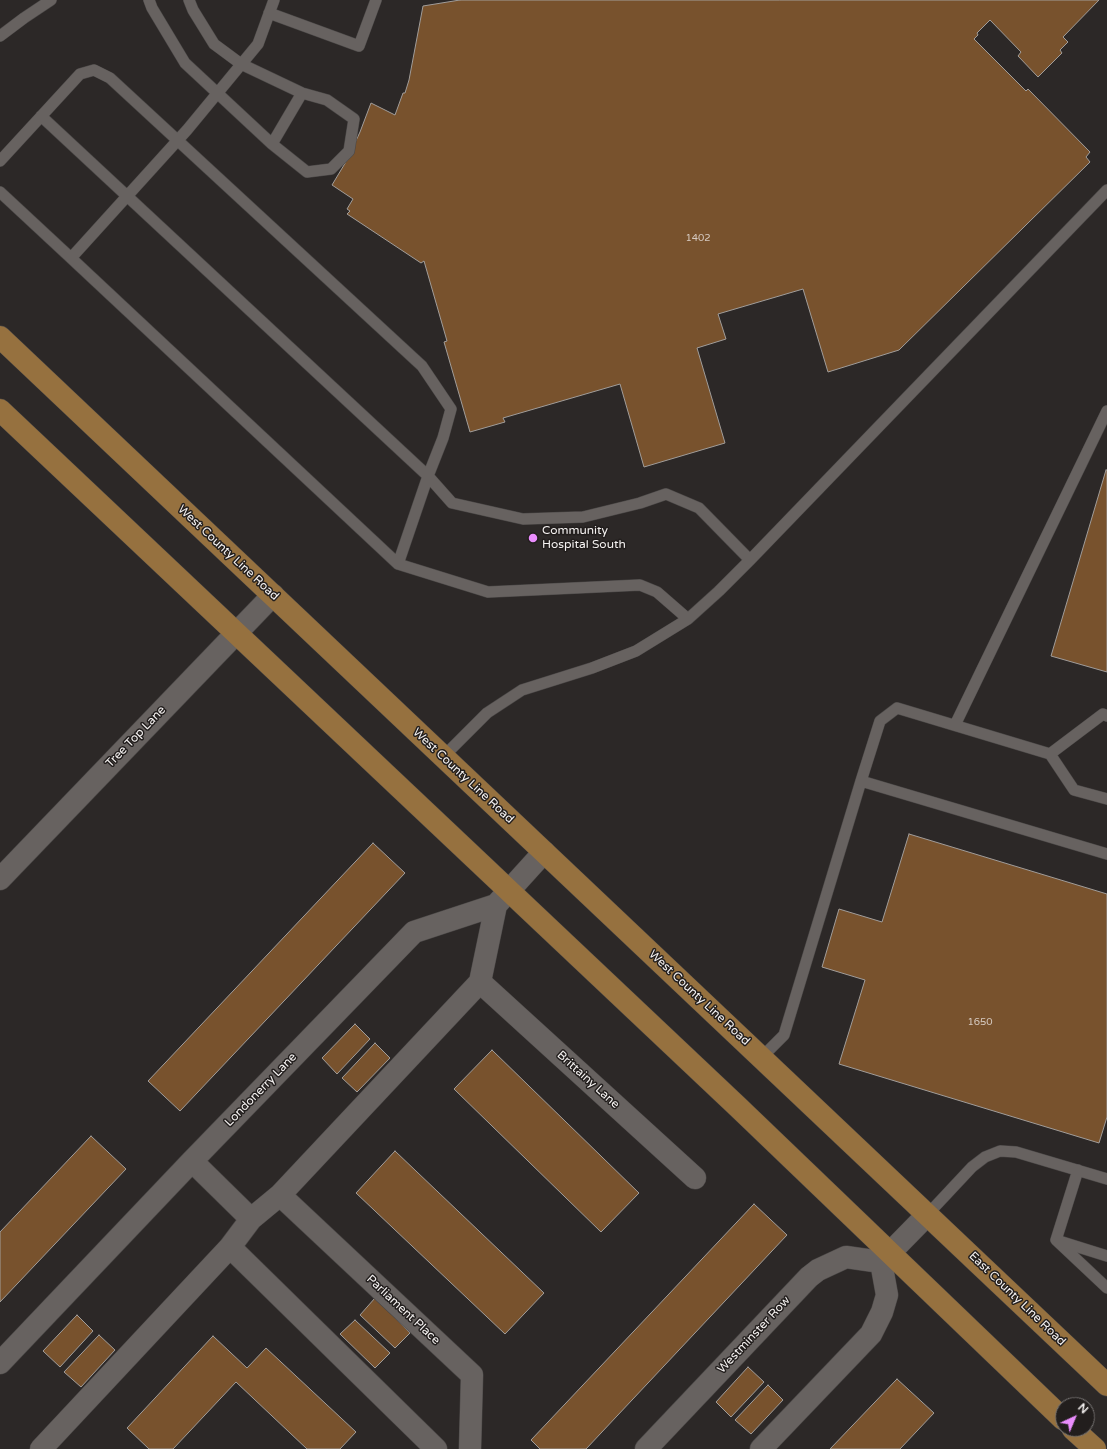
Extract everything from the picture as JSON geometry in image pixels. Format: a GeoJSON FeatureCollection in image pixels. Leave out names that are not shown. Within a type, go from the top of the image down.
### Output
{"type":"FeatureCollection","features":[{"type":"Feature","properties":{"kind":"main road","name":"West County Line Road"},"geometry":{"type":"LineString","coordinates":[[0,337],[928,1214]]}},
{"type":"Feature","properties":{"kind":"main road"},"geometry":{"type":"LineString","coordinates":[[0,410],[236,634],[502,898],[886,1258],[1055,1412]]}},
{"type":"Feature","properties":{"kind":"main road","name":"East County Line Road"},"geometry":{"type":"LineString","coordinates":[[928,1214],[1107,1385]]}},
{"type":"Feature","properties":{"kind":"main road"},"geometry":{"type":"LineString","coordinates":[[1082,1437],[1095,1449]]}},
{"type":"Feature","properties":{"kind":"street","name":"Tree Top Lane"},"geometry":{"type":"LineString","coordinates":[[0,879],[273,595]]}},
{"type":"Feature","properties":{"kind":"street","name":"Londonerry Lane"},"geometry":{"type":"LineString","coordinates":[[0,1363],[192,1161],[414,932],[502,898],[544,852]]}},
{"type":"Feature","properties":{"kind":"street"},"geometry":{"type":"LineString","coordinates":[[41,1449],[230,1247],[251,1219],[280,1195],[480,982],[502,898]]}},
{"type":"Feature","properties":{"kind":"street","name":"Brittainy Lane"},"geometry":{"type":"LineString","coordinates":[[480,982],[695,1178]]}},
{"type":"Feature","properties":{"kind":"street"},"geometry":{"type":"LineString","coordinates":[[192,1161],[251,1219]]}},
{"type":"Feature","properties":{"kind":"street","name":"Parliament Place"},"geometry":{"type":"LineString","coordinates":[[280,1195],[472,1376],[470,1449]]}},
{"type":"Feature","properties":{"kind":"street"},"geometry":{"type":"LineString","coordinates":[[761,1449],[871,1334],[882,1312],[887,1295],[886,1258],[928,1214]]}},
{"type":"Feature","properties":{"kind":"street"},"geometry":{"type":"LineString","coordinates":[[230,1247],[436,1449]]}},
{"type":"Feature","properties":{"kind":"street","name":"Westminster Row"},"geometry":{"type":"LineString","coordinates":[[646,1449],[809,1277],[818,1270],[846,1258],[886,1258]]}},
{"type":"Feature","properties":{"kind":"lane"},"geometry":{"type":"LineString","coordinates":[[0,36],[51,0]]}},
{"type":"Feature","properties":{"kind":"lane"},"geometry":{"type":"LineString","coordinates":[[149,0],[152,8],[185,63],[217,93],[272,144],[307,172],[331,169],[349,151],[354,119],[327,100],[302,93],[241,64],[214,44],[193,10],[189,0]]}},
{"type":"Feature","properties":{"kind":"lane"},"geometry":{"type":"LineString","coordinates":[[71,258],[178,141],[258,44],[274,0]]}},
{"type":"Feature","properties":{"kind":"lane"},"geometry":{"type":"LineString","coordinates":[[270,13],[359,46],[376,0]]}},
{"type":"Feature","properties":{"kind":"lane"},"geometry":{"type":"LineString","coordinates":[[0,161],[80,74],[94,70],[110,78],[422,366],[451,409],[443,438],[428,476],[398,564]]}},
{"type":"Feature","properties":{"kind":"lane"},"geometry":{"type":"LineString","coordinates":[[272,144],[302,93]]}},
{"type":"Feature","properties":{"kind":"lane"},"geometry":{"type":"LineString","coordinates":[[41,116],[428,476],[452,503],[523,519],[583,517],[640,503],[666,494],[699,508],[750,560]]}},
{"type":"Feature","properties":{"kind":"lane"},"geometry":{"type":"LineString","coordinates":[[443,757],[487,713],[522,690],[592,668],[636,651],[688,619],[719,592],[1107,190]]}},
{"type":"Feature","properties":{"kind":"lane"},"geometry":{"type":"LineString","coordinates":[[0,192],[398,564],[488,592],[640,585],[657,592],[688,619]]}},
{"type":"Feature","properties":{"kind":"lane"},"geometry":{"type":"LineString","coordinates":[[955,725],[1107,411]]}},
{"type":"Feature","properties":{"kind":"lane"},"geometry":{"type":"LineString","coordinates":[[762,1057],[784,1035],[880,721],[897,708],[1050,754],[1074,790],[1107,799]]}},
{"type":"Feature","properties":{"kind":"lane"},"geometry":{"type":"LineString","coordinates":[[1050,754],[1103,714],[1107,716]]}},
{"type":"Feature","properties":{"kind":"lane"},"geometry":{"type":"LineString","coordinates":[[861,781],[1107,854]]}},
{"type":"Feature","properties":{"kind":"lane"},"geometry":{"type":"LineString","coordinates":[[928,1214],[972,1167],[985,1157],[1000,1151],[1016,1152],[1107,1179]]}},
{"type":"Feature","properties":{"kind":"lane"},"geometry":{"type":"LineString","coordinates":[[1056,1240],[1078,1170]]}},
{"type":"Feature","properties":{"kind":"lane"},"geometry":{"type":"LineString","coordinates":[[1056,1240],[1107,1256]]}},
{"type":"Feature","properties":{"kind":"lane"},"geometry":{"type":"LineString","coordinates":[[1056,1240],[1107,1288]]}},
{"type":"Feature","properties":{"kind":"building"},"geometry":{"type":"Polygon","coordinates":[[[460,0],[1099,0],[1063,37],[1068,42],[1060,50],[1062,53],[1038,77],[1018,56],[1021,52],[990,20],[977,33],[978,35],[974,39],[1026,91],[1028,89],[1090,152],[1086,157],[1090,162],[899,350],[828,372],[803,289],[718,314],[726,339],[697,348],[725,443],[644,467],[620,384],[503,418],[505,422],[470,432],[444,342],[447,341],[424,261],[421,263],[347,214],[350,211],[347,209],[353,199],[332,185],[347,160],[371,103],[395,115],[409,80],[423,6],[460,0]]]}},
{"type":"Feature","properties":{"kind":"building"},"geometry":{"type":"Polygon","coordinates":[[[1107,470],[1107,672],[1051,656],[1107,470]]]}},
{"type":"Feature","properties":{"kind":"building"},"geometry":{"type":"Polygon","coordinates":[[[909,834],[1107,894],[1107,1117],[1099,1143],[839,1064],[865,980],[822,967],[839,909],[882,922],[909,834]]]}},
{"type":"Feature","properties":{"kind":"building"},"geometry":{"type":"Polygon","coordinates":[[[373,843],[405,873],[180,1111],[148,1081],[373,843]]]}},
{"type":"Feature","properties":{"kind":"building"},"geometry":{"type":"Polygon","coordinates":[[[355,1024],[370,1039],[337,1074],[322,1058],[355,1024]]]}},
{"type":"Feature","properties":{"kind":"building"},"geometry":{"type":"Polygon","coordinates":[[[375,1043],[390,1058],[357,1092],[342,1078],[375,1043]]]}},
{"type":"Feature","properties":{"kind":"building"},"geometry":{"type":"Polygon","coordinates":[[[492,1050],[639,1193],[601,1232],[454,1089],[492,1050]]]}},
{"type":"Feature","properties":{"kind":"building"},"geometry":{"type":"Polygon","coordinates":[[[91,1136],[126,1169],[0,1302],[0,1232],[91,1136]]]}},
{"type":"Feature","properties":{"kind":"building"},"geometry":{"type":"Polygon","coordinates":[[[395,1151],[544,1293],[505,1334],[356,1193],[395,1151]]]}},
{"type":"Feature","properties":{"kind":"building"},"geometry":{"type":"Polygon","coordinates":[[[754,1204],[787,1235],[586,1449],[540,1449],[531,1440],[754,1204]]]}},
{"type":"Feature","properties":{"kind":"building"},"geometry":{"type":"Polygon","coordinates":[[[375,1298],[410,1333],[395,1348],[360,1315],[375,1298]]]}},
{"type":"Feature","properties":{"kind":"building"},"geometry":{"type":"Polygon","coordinates":[[[77,1315],[93,1331],[60,1367],[43,1351],[77,1315]]]}},
{"type":"Feature","properties":{"kind":"building"},"geometry":{"type":"Polygon","coordinates":[[[355,1320],[390,1353],[375,1368],[340,1334],[355,1320]]]}},
{"type":"Feature","properties":{"kind":"building"},"geometry":{"type":"Polygon","coordinates":[[[99,1335],[115,1350],[81,1387],[64,1372],[99,1335]]]}},
{"type":"Feature","properties":{"kind":"building"},"geometry":{"type":"Polygon","coordinates":[[[213,1336],[247,1368],[266,1348],[356,1432],[340,1449],[307,1449],[236,1382],[173,1449],[149,1449],[127,1428],[213,1336]]]}},
{"type":"Feature","properties":{"kind":"building"},"geometry":{"type":"Polygon","coordinates":[[[748,1367],[764,1382],[731,1417],[716,1402],[748,1367]]]}},
{"type":"Feature","properties":{"kind":"building"},"geometry":{"type":"Polygon","coordinates":[[[897,1379],[934,1413],[900,1449],[830,1449],[897,1379]]]}},
{"type":"Feature","properties":{"kind":"building"},"geometry":{"type":"Polygon","coordinates":[[[768,1385],[783,1400],[751,1434],[735,1420],[768,1385]]]}},
{"type":"Feature","properties":{"kind":"place","name":"Community Hospital South"},"geometry":{"type":"Point","coordinates":[533,538]}}]}
